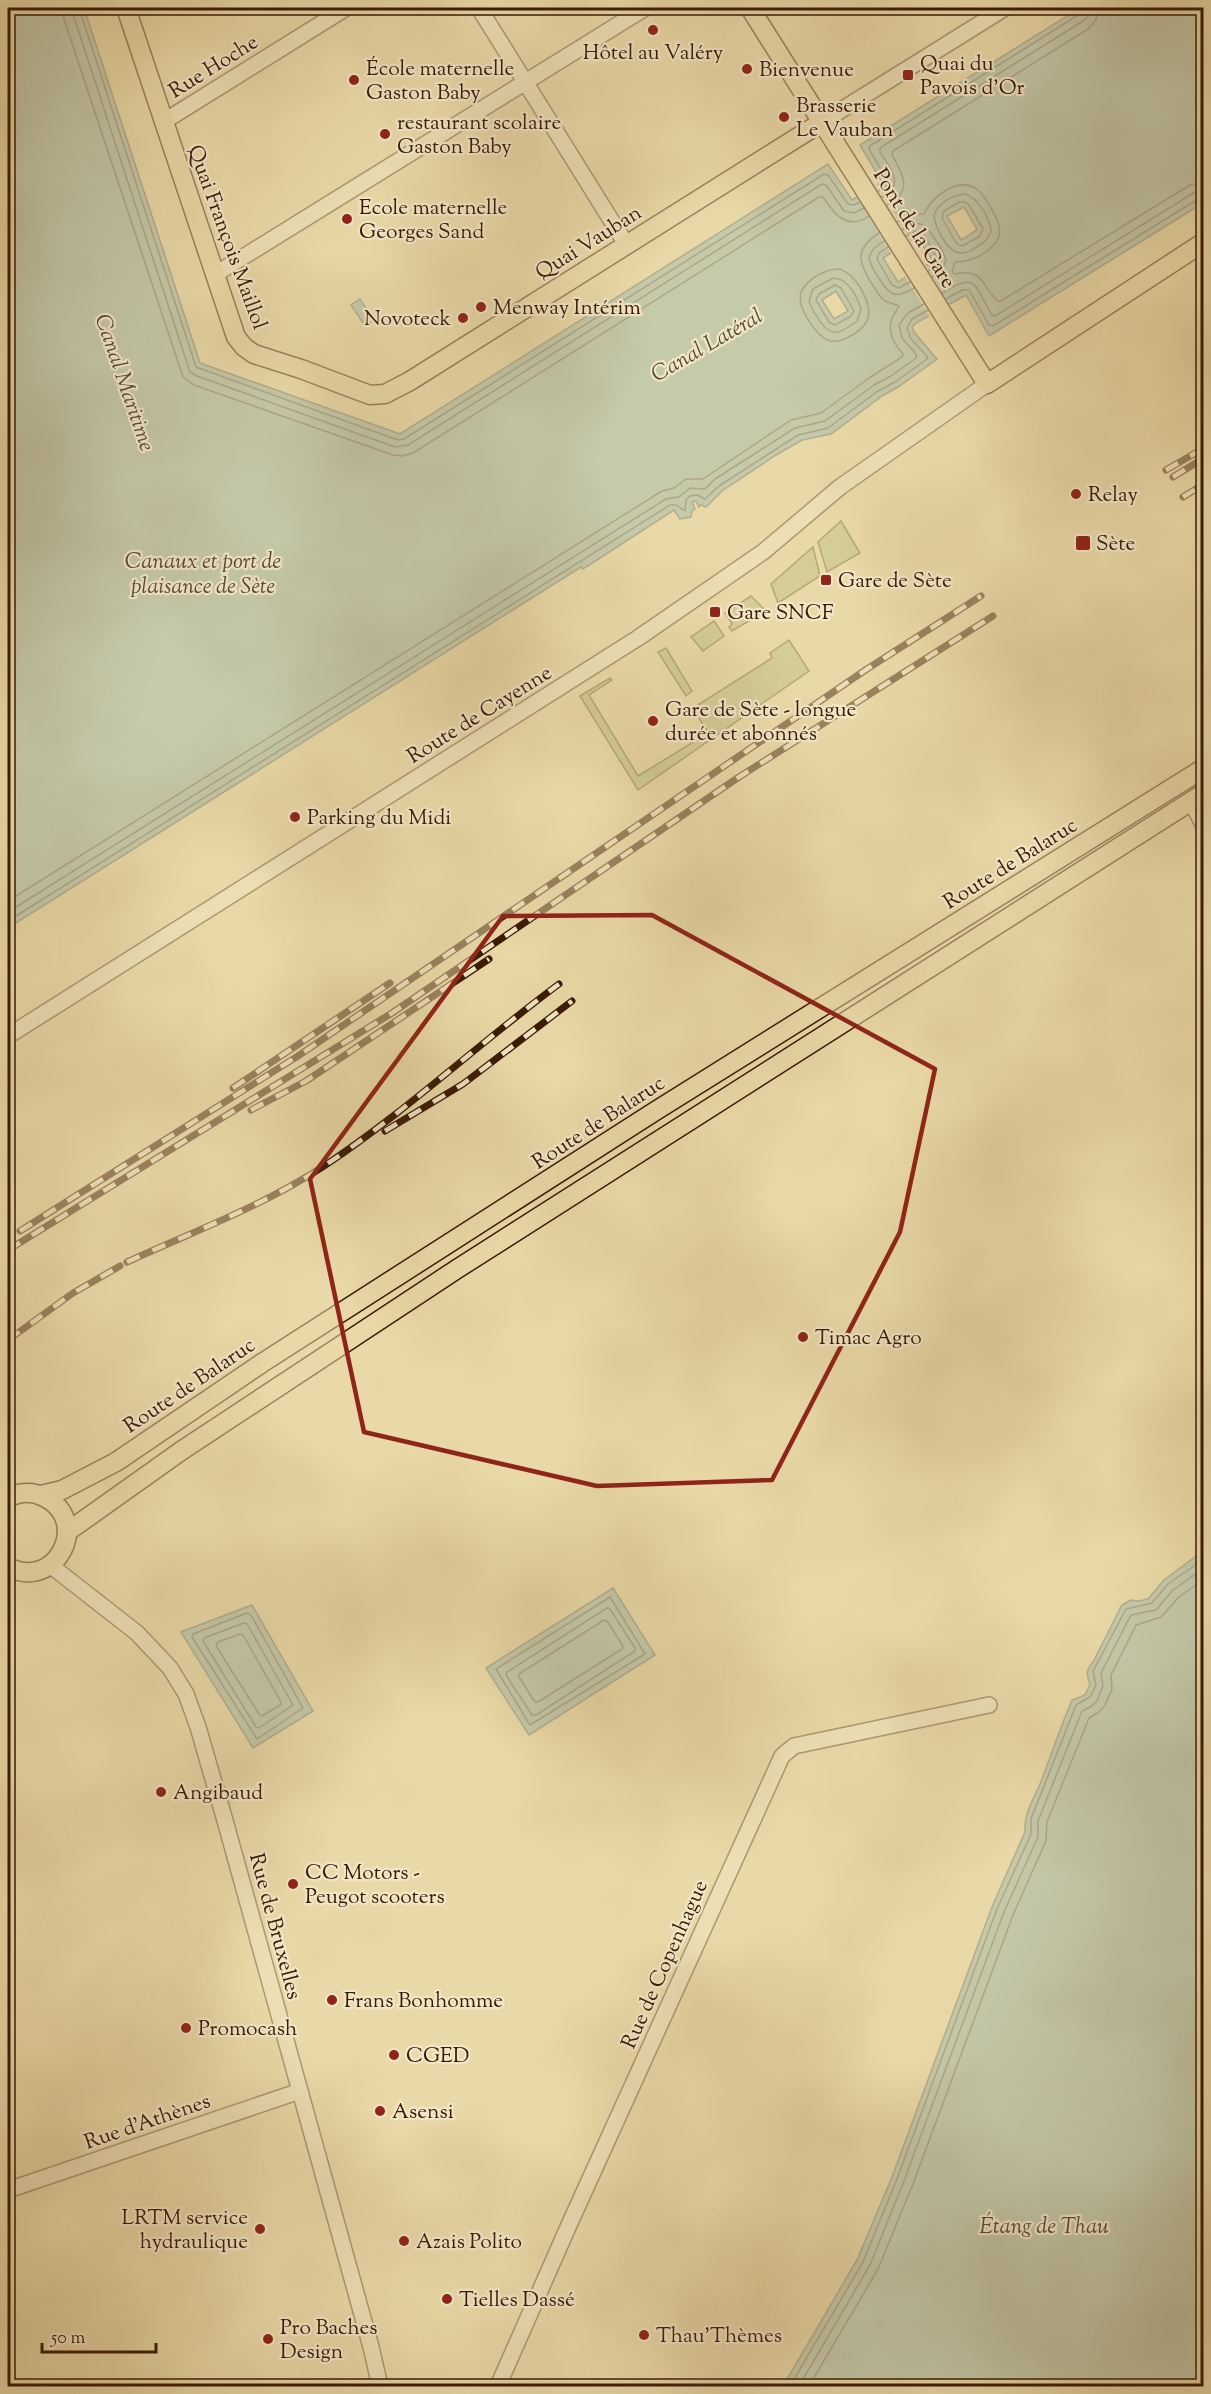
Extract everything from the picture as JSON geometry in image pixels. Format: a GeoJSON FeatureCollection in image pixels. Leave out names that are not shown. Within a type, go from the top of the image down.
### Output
{"type":"FeatureCollection","features":[{"type":"Feature","properties":{"kind":"main road","name":"Quai François Maillol"},"geometry":{"type":"LineString","coordinates":[[126,8],[232,329],[247,350],[376,396]]}},
{"type":"Feature","properties":{"kind":"main road","name":"Pont de la Gare"},"geometry":{"type":"LineString","coordinates":[[750,8],[987,384]]}},
{"type":"Feature","properties":{"kind":"main road","name":"Quai Vauban"},"geometry":{"type":"LineString","coordinates":[[376,396],[385,394],[410,381],[822,122]]}},
{"type":"Feature","properties":{"kind":"main road"},"geometry":{"type":"LineString","coordinates":[[987,384],[1203,242]]}},
{"type":"Feature","properties":{"kind":"main road"},"geometry":{"type":"LineString","coordinates":[[1083,320],[1101,318],[1203,253]]}},
{"type":"Feature","properties":{"kind":"main road","name":"Route de Balaruc"},"geometry":{"type":"LineString","coordinates":[[8,1498],[21,1493],[40,1495],[62,1490],[116,1462],[262,1363],[657,1110],[1203,768]]}},
{"type":"Feature","properties":{"kind":"main road"},"geometry":{"type":"LineString","coordinates":[[67,1532],[181,1451],[457,1269],[1197,797],[1180,783]]}},
{"type":"Feature","properties":{"kind":"main road"},"geometry":{"type":"LineString","coordinates":[[10,1571],[33,1572],[50,1565],[63,1551],[67,1532],[62,1514],[57,1506],[40,1495]]}},
{"type":"Feature","properties":{"kind":"street","name":"Rue Hoche"},"geometry":{"type":"LineString","coordinates":[[163,122],[346,8]]}},
{"type":"Feature","properties":{"kind":"street"},"geometry":{"type":"LineString","coordinates":[[479,8],[626,244]]}},
{"type":"Feature","properties":{"kind":"street"},"geometry":{"type":"LineString","coordinates":[[214,275],[645,8]]}},
{"type":"Feature","properties":{"kind":"street"},"geometry":{"type":"LineString","coordinates":[[822,122],[1005,8]]}},
{"type":"Feature","properties":{"kind":"street","name":"Route de Cayenne"},"geometry":{"type":"LineString","coordinates":[[8,1036],[638,638],[764,552],[840,487],[987,384]]}},
{"type":"Feature","properties":{"kind":"street"},"geometry":{"type":"LineString","coordinates":[[1197,797],[1203,826]]}},
{"type":"Feature","properties":{"kind":"street","name":"Rue de Bruxelles"},"geometry":{"type":"LineString","coordinates":[[50,1565],[137,1633],[170,1668],[186,1694],[198,1727],[380,2386]]}},
{"type":"Feature","properties":{"kind":"street","name":"Rue de Copenhague"},"geometry":{"type":"LineString","coordinates":[[498,2386],[782,1756],[794,1746],[989,1705]]}},
{"type":"Feature","properties":{"kind":"street","name":"Rue d'Athènes"},"geometry":{"type":"LineString","coordinates":[[8,2190],[300,2091]]}},
{"type":"Feature","properties":{"kind":"highlighted area"},"geometry":{"type":"Polygon","coordinates":[[[652,915],[935,1069],[900,1232],[772,1480],[597,1486],[364,1432],[310,1179],[503,916],[652,915]]]}},
{"type":"Feature","properties":{"kind":"green space"},"geometry":{"type":"Polygon","coordinates":[[[841,521],[860,553],[827,572],[818,542],[841,521]]]}},
{"type":"Feature","properties":{"kind":"green space"},"geometry":{"type":"Polygon","coordinates":[[[813,547],[820,576],[778,603],[771,584],[813,547]]]}},
{"type":"Feature","properties":{"kind":"green space"},"geometry":{"type":"Polygon","coordinates":[[[751,596],[766,611],[732,631],[729,627],[732,624],[725,613],[751,596]]]}},
{"type":"Feature","properties":{"kind":"green space"},"geometry":{"type":"Polygon","coordinates":[[[714,621],[724,636],[703,651],[691,637],[714,621]]]}},
{"type":"Feature","properties":{"kind":"green space"},"geometry":{"type":"Polygon","coordinates":[[[789,640],[809,671],[638,790],[580,696],[610,678],[612,680],[589,695],[638,776],[708,733],[693,708],[772,658],[770,653],[789,640]]]}},
{"type":"Feature","properties":{"kind":"green space"},"geometry":{"type":"Polygon","coordinates":[[[666,648],[692,691],[686,696],[658,652],[666,648]]]}},
{"type":"Feature","properties":{"kind":"water","name":"Canaux et port de plaisance de Sète"},"geometry":{"type":"Polygon","coordinates":[[[8,8],[84,8],[200,363],[400,434],[828,164],[852,200],[882,182],[860,145],[1080,8],[1203,8],[1203,203],[989,336],[966,295],[916,323],[912,327],[914,332],[937,359],[831,434],[802,440],[776,455],[722,491],[706,507],[701,505],[699,507],[696,501],[692,502],[695,509],[691,517],[680,519],[674,510],[8,928],[8,8]],[[964,207],[947,216],[961,240],[977,230],[964,207]],[[917,236],[883,258],[898,282],[933,261],[917,236]],[[836,291],[822,300],[834,319],[848,311],[836,291]]]}},
{"type":"Feature","properties":{"kind":"water"},"geometry":{"type":"Polygon","coordinates":[[[360,299],[374,321],[365,326],[351,305],[360,299]]]}},
{"type":"Feature","properties":{"kind":"water","name":"Étang de Thau"},"geometry":{"type":"Polygon","coordinates":[[[1203,1551],[1203,2386],[783,2386],[857,2260],[892,2177],[992,1907],[1025,1832],[1027,1813],[1072,1700],[1085,1695],[1090,1684],[1088,1670],[1122,1605],[1131,1600],[1148,1599],[1164,1580],[1203,1551]]]}},
{"type":"Feature","properties":{"kind":"water"},"geometry":{"type":"Polygon","coordinates":[[[613,1588],[655,1655],[529,1735],[486,1668],[613,1588]]]}},
{"type":"Feature","properties":{"kind":"water"},"geometry":{"type":"Polygon","coordinates":[[[252,1605],[313,1711],[253,1748],[181,1632],[252,1605]]]}},
{"type":"Feature","properties":{"kind":"pier"},"geometry":{"type":"Polygon","coordinates":[[[877,184],[912,243],[892,255],[857,197],[877,184]]]}},
{"type":"Feature","properties":{"kind":"pier"},"geometry":{"type":"Polygon","coordinates":[[[924,262],[951,307],[931,319],[904,275],[924,262]]]}},
{"type":"Feature","properties":{"kind":"railway"},"geometry":{"type":"LineString","coordinates":[[1166,470],[1204,448]]}},
{"type":"Feature","properties":{"kind":"railway"},"geometry":{"type":"LineString","coordinates":[[1173,477],[1204,458]]}},
{"type":"Feature","properties":{"kind":"railway"},"geometry":{"type":"LineString","coordinates":[[1183,497],[1204,484]]}},
{"type":"Feature","properties":{"kind":"railway"},"geometry":{"type":"LineString","coordinates":[[20,1231],[298,1056],[867,669],[981,596]]}},
{"type":"Feature","properties":{"kind":"railway"},"geometry":{"type":"LineString","coordinates":[[8,1250],[392,1013],[739,777],[993,616]]}},
{"type":"Feature","properties":{"kind":"railway"},"geometry":{"type":"LineString","coordinates":[[251,1110],[306,1081],[489,959]]}},
{"type":"Feature","properties":{"kind":"railway"},"geometry":{"type":"LineString","coordinates":[[233,1088],[390,983]]}},
{"type":"Feature","properties":{"kind":"railway"},"geometry":{"type":"LineString","coordinates":[[127,1262],[277,1194],[324,1166],[414,1100],[559,984]]}},
{"type":"Feature","properties":{"kind":"railway"},"geometry":{"type":"LineString","coordinates":[[385,1131],[463,1084],[572,1001]]}},
{"type":"Feature","properties":{"kind":"railway"},"geometry":{"type":"LineString","coordinates":[[8,1340],[73,1293],[120,1266]]}},
{"type":"Feature","properties":{"kind":"place","name":"Hôtel au Valéry"},"geometry":{"type":"Point","coordinates":[653,30]}},
{"type":"Feature","properties":{"kind":"place","name":"Bienvenue"},"geometry":{"type":"Point","coordinates":[747,69]}},
{"type":"Feature","properties":{"kind":"place","name":"Quai du Pavois d'Or"},"geometry":{"type":"Point","coordinates":[908,75]}},
{"type":"Feature","properties":{"kind":"place","name":"École maternelle Gaston Baby"},"geometry":{"type":"Point","coordinates":[354,80]}},
{"type":"Feature","properties":{"kind":"place","name":"Brasserie Le Vauban"},"geometry":{"type":"Point","coordinates":[784,117]}},
{"type":"Feature","properties":{"kind":"place","name":"restaurant scolaire Gaston Baby"},"geometry":{"type":"Point","coordinates":[385,134]}},
{"type":"Feature","properties":{"kind":"place","name":"Ecole maternelle Georges Sand"},"geometry":{"type":"Point","coordinates":[347,219]}},
{"type":"Feature","properties":{"kind":"place","name":"Menway Intérim"},"geometry":{"type":"Point","coordinates":[481,307]}},
{"type":"Feature","properties":{"kind":"place","name":"Novoteck"},"geometry":{"type":"Point","coordinates":[463,318]}},
{"type":"Feature","properties":{"kind":"place","name":"Relay"},"geometry":{"type":"Point","coordinates":[1076,494]}},
{"type":"Feature","properties":{"kind":"place","name":"Sète"},"geometry":{"type":"Point","coordinates":[1083,543]}},
{"type":"Feature","properties":{"kind":"place","name":"Gare de Sète"},"geometry":{"type":"Point","coordinates":[826,580]}},
{"type":"Feature","properties":{"kind":"place","name":"Gare SNCF"},"geometry":{"type":"Point","coordinates":[715,612]}},
{"type":"Feature","properties":{"kind":"place","name":"Gare de Sète - longue durée et abonnés"},"geometry":{"type":"Point","coordinates":[653,721]}},
{"type":"Feature","properties":{"kind":"place","name":"Parking du Midi"},"geometry":{"type":"Point","coordinates":[295,817]}},
{"type":"Feature","properties":{"kind":"place","name":"Timac Agro"},"geometry":{"type":"Point","coordinates":[803,1337]}},
{"type":"Feature","properties":{"kind":"place","name":"Angibaud"},"geometry":{"type":"Point","coordinates":[161,1792]}},
{"type":"Feature","properties":{"kind":"place","name":"CC Motors - Peugot scooters"},"geometry":{"type":"Point","coordinates":[293,1884]}},
{"type":"Feature","properties":{"kind":"place","name":"Frans Bonhomme"},"geometry":{"type":"Point","coordinates":[332,2000]}},
{"type":"Feature","properties":{"kind":"place","name":"Promocash"},"geometry":{"type":"Point","coordinates":[186,2028]}},
{"type":"Feature","properties":{"kind":"place","name":"CGED"},"geometry":{"type":"Point","coordinates":[394,2055]}},
{"type":"Feature","properties":{"kind":"place","name":"Asensi"},"geometry":{"type":"Point","coordinates":[380,2111]}},
{"type":"Feature","properties":{"kind":"place","name":"LRTM service hydraulique"},"geometry":{"type":"Point","coordinates":[260,2229]}},
{"type":"Feature","properties":{"kind":"place","name":"Azais Polito"},"geometry":{"type":"Point","coordinates":[404,2241]}},
{"type":"Feature","properties":{"kind":"place","name":"Tielles Dassé"},"geometry":{"type":"Point","coordinates":[447,2299]}},
{"type":"Feature","properties":{"kind":"place","name":"Thau'Thèmes"},"geometry":{"type":"Point","coordinates":[644,2335]}},
{"type":"Feature","properties":{"kind":"place","name":"Pro Baches Design"},"geometry":{"type":"Point","coordinates":[268,2339]}},
{"type":"Feature","properties":{"kind":"water label","name":"Canal Latéral"},"geometry":{"type":"Point","coordinates":[706,344]}},
{"type":"Feature","properties":{"kind":"water label","name":"Canal Maritime"},"geometry":{"type":"Point","coordinates":[126,382]}}]}
